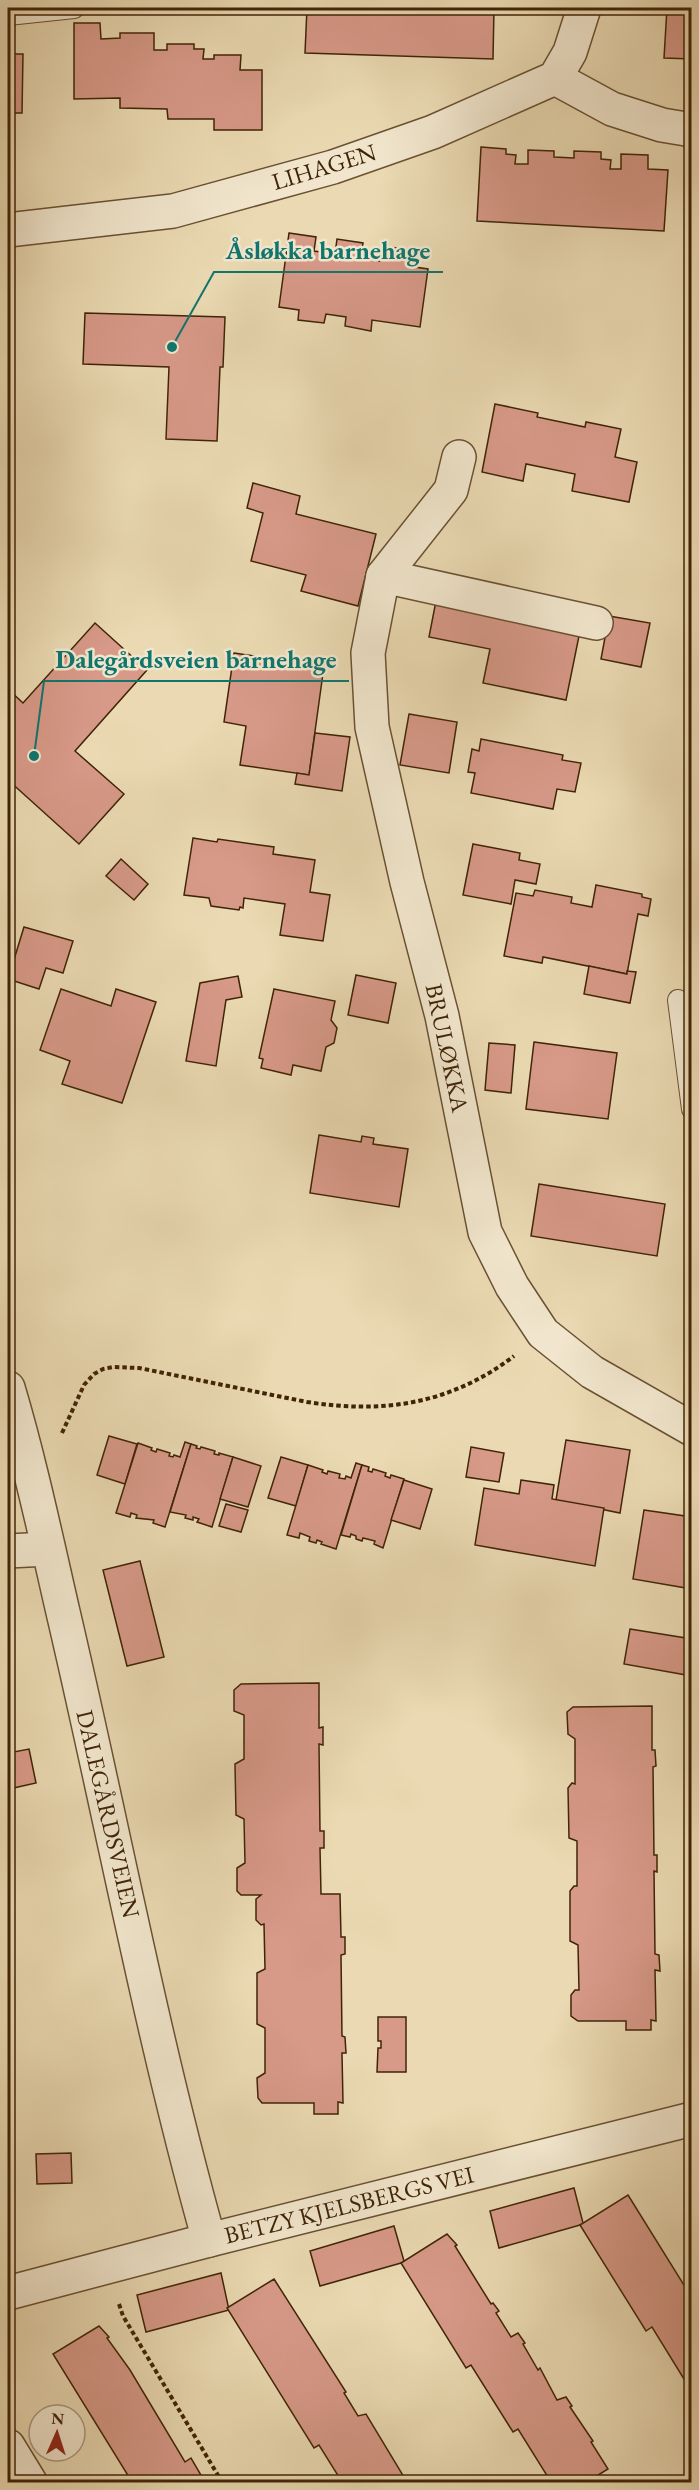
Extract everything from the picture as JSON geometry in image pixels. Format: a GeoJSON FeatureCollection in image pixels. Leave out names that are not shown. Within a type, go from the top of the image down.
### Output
{"type":"FeatureCollection","features":[{"type":"Feature","properties":{"kind":"street"},"geometry":{"type":"LineString","coordinates":[[584,8],[570,52],[555,78],[612,109],[662,125],[692,130]]}},
{"type":"Feature","properties":{"kind":"street","name":"LIHAGEN"},"geometry":{"type":"LineString","coordinates":[[8,230],[173,211],[333,167],[433,132],[555,78]]}},
{"type":"Feature","properties":{"kind":"street","name":"BRULØKKA"},"geometry":{"type":"LineString","coordinates":[[459,457],[451,490],[383,576],[368,653],[372,727],[442,1016],[485,1232],[512,1286],[543,1333],[592,1372],[692,1430]]}},
{"type":"Feature","properties":{"kind":"street"},"geometry":{"type":"LineString","coordinates":[[383,576],[596,623]]}},
{"type":"Feature","properties":{"kind":"street","name":"DALEGÅRDSVEIEN"},"geometry":{"type":"LineString","coordinates":[[8,1388],[48,1549],[195,2191],[209,2240]]}},
{"type":"Feature","properties":{"kind":"street"},"geometry":{"type":"LineString","coordinates":[[8,1551],[48,1549]]}},
{"type":"Feature","properties":{"kind":"street","name":"BETZY KJELSBERGS VEI"},"geometry":{"type":"LineString","coordinates":[[8,2293],[209,2240],[692,2119]]}},
{"type":"Feature","properties":{"kind":"street"},"geometry":{"type":"LineString","coordinates":[[8,2446],[30,2482]]}},
{"type":"Feature","properties":{"kind":"lane"},"geometry":{"type":"LineString","coordinates":[[8,15],[74,8]]}},
{"type":"Feature","properties":{"kind":"lane"},"geometry":{"type":"LineString","coordinates":[[678,1000],[692,1109]]}},
{"type":"Feature","properties":{"kind":"path"},"geometry":{"type":"LineString","coordinates":[[27,1460],[50,1448],[64,1430],[73,1405],[84,1385],[94,1374],[103,1369],[139,1368],[324,1405],[380,1407],[448,1394],[478,1380],[543,1333]]}},
{"type":"Feature","properties":{"kind":"path"},"geometry":{"type":"LineString","coordinates":[[117,2297],[123,2316],[222,2482]]}},
{"type":"Feature","properties":{"kind":"building"},"geometry":{"type":"Polygon","coordinates":[[[307,8],[494,8],[493,59],[305,53],[307,8]]]}},
{"type":"Feature","properties":{"kind":"building"},"geometry":{"type":"Polygon","coordinates":[[[667,8],[692,8],[692,59],[664,58],[667,8]]]}},
{"type":"Feature","properties":{"kind":"building"},"geometry":{"type":"Polygon","coordinates":[[[74,23],[100,23],[101,39],[120,38],[120,33],[154,33],[154,50],[167,50],[167,44],[194,44],[194,49],[204,49],[203,59],[214,59],[214,55],[241,55],[240,70],[262,70],[262,130],[214,130],[214,119],[168,119],[167,109],[120,108],[120,98],[74,99],[74,23]]]}},
{"type":"Feature","properties":{"kind":"building"},"geometry":{"type":"Polygon","coordinates":[[[8,54],[23,54],[22,113],[8,113],[8,54]]]}},
{"type":"Feature","properties":{"kind":"building"},"geometry":{"type":"Polygon","coordinates":[[[481,147],[506,149],[506,154],[516,155],[515,164],[528,164],[528,150],[554,151],[554,157],[574,158],[574,151],[601,152],[601,159],[611,160],[610,169],[621,169],[621,154],[648,155],[648,169],[668,170],[664,231],[477,221],[481,147]]]}},
{"type":"Feature","properties":{"kind":"building"},"geometry":{"type":"Polygon","coordinates":[[[289,233],[316,237],[314,251],[335,254],[337,239],[363,243],[361,257],[380,261],[383,246],[410,250],[408,266],[428,269],[420,327],[372,320],[371,331],[345,326],[346,317],[326,314],[324,323],[298,320],[299,310],[279,307],[289,233]]]}},
{"type":"Feature","properties":{"kind":"building"},"geometry":{"type":"Polygon","coordinates":[[[85,313],[225,317],[217,441],[166,439],[169,367],[83,364],[85,313]]]}},
{"type":"Feature","properties":{"kind":"building"},"geometry":{"type":"Polygon","coordinates":[[[495,404],[538,413],[537,417],[585,427],[586,422],[621,429],[615,457],[637,462],[629,502],[572,491],[575,474],[526,464],[523,481],[482,472],[495,404]]]}},
{"type":"Feature","properties":{"kind":"building"},"geometry":{"type":"Polygon","coordinates":[[[253,483],[300,496],[296,514],[376,534],[358,606],[301,591],[306,575],[251,561],[263,513],[247,508],[253,483]]]}},
{"type":"Feature","properties":{"kind":"building"},"geometry":{"type":"Polygon","coordinates":[[[436,601],[580,631],[566,700],[483,683],[490,649],[429,637],[436,601]]]}},
{"type":"Feature","properties":{"kind":"building"},"geometry":{"type":"Polygon","coordinates":[[[609,616],[650,623],[641,667],[601,659],[609,616]]]}},
{"type":"Feature","properties":{"kind":"building"},"geometry":{"type":"Polygon","coordinates":[[[95,623],[147,670],[75,751],[124,794],[79,844],[8,780],[8,689],[23,703],[95,623]]]}},
{"type":"Feature","properties":{"kind":"building"},"geometry":{"type":"Polygon","coordinates":[[[234,653],[324,666],[309,775],[240,765],[246,726],[224,722],[234,653]]]}},
{"type":"Feature","properties":{"kind":"building"},"geometry":{"type":"Polygon","coordinates":[[[409,714],[457,722],[449,773],[400,765],[409,714]]]}},
{"type":"Feature","properties":{"kind":"building"},"geometry":{"type":"Polygon","coordinates":[[[315,733],[350,737],[342,791],[295,784],[297,773],[309,775],[315,733]]]}},
{"type":"Feature","properties":{"kind":"building"},"geometry":{"type":"Polygon","coordinates":[[[481,739],[563,755],[562,760],[581,763],[575,792],[557,789],[553,809],[471,793],[475,773],[468,772],[472,749],[479,751],[481,739]]]}},
{"type":"Feature","properties":{"kind":"building"},"geometry":{"type":"Polygon","coordinates":[[[193,838],[274,847],[273,854],[315,860],[310,892],[330,895],[323,941],[280,935],[285,904],[244,898],[243,908],[240,907],[239,910],[211,906],[209,898],[184,895],[193,838]]]}},
{"type":"Feature","properties":{"kind":"building"},"geometry":{"type":"Polygon","coordinates":[[[473,844],[520,853],[519,860],[540,864],[536,884],[515,880],[511,904],[463,895],[473,844]]]}},
{"type":"Feature","properties":{"kind":"building"},"geometry":{"type":"Polygon","coordinates":[[[121,859],[148,884],[134,900],[106,876],[121,859]]]}},
{"type":"Feature","properties":{"kind":"building"},"geometry":{"type":"Polygon","coordinates":[[[596,885],[642,894],[642,897],[651,899],[648,916],[638,914],[627,974],[543,957],[542,963],[504,956],[516,893],[533,896],[535,890],[572,897],[571,903],[592,907],[596,885]]]}},
{"type":"Feature","properties":{"kind":"building"},"geometry":{"type":"Polygon","coordinates":[[[24,927],[73,941],[63,973],[46,968],[39,989],[8,979],[24,927]]]}},
{"type":"Feature","properties":{"kind":"building"},"geometry":{"type":"Polygon","coordinates":[[[589,966],[627,974],[627,971],[636,972],[630,1003],[584,994],[589,966]]]}},
{"type":"Feature","properties":{"kind":"building"},"geometry":{"type":"Polygon","coordinates":[[[356,975],[396,983],[388,1023],[348,1015],[356,975]]]}},
{"type":"Feature","properties":{"kind":"building"},"geometry":{"type":"Polygon","coordinates":[[[238,976],[242,997],[226,1000],[216,1066],[186,1061],[200,983],[238,976]]]}},
{"type":"Feature","properties":{"kind":"building"},"geometry":{"type":"Polygon","coordinates":[[[61,989],[111,1006],[116,989],[156,1002],[122,1103],[62,1084],[70,1061],[40,1050],[61,989]]]}},
{"type":"Feature","properties":{"kind":"building"},"geometry":{"type":"Polygon","coordinates":[[[274,989],[335,1001],[331,1020],[337,1028],[334,1043],[326,1047],[321,1071],[293,1065],[291,1075],[261,1068],[263,1059],[259,1058],[274,989]]]}},
{"type":"Feature","properties":{"kind":"building"},"geometry":{"type":"Polygon","coordinates":[[[534,1042],[617,1053],[608,1119],[526,1109],[534,1042]]]}},
{"type":"Feature","properties":{"kind":"building"},"geometry":{"type":"Polygon","coordinates":[[[489,1043],[515,1045],[511,1093],[485,1090],[489,1043]]]}},
{"type":"Feature","properties":{"kind":"building"},"geometry":{"type":"Polygon","coordinates":[[[319,1135],[361,1142],[362,1136],[374,1138],[373,1144],[408,1149],[399,1207],[310,1193],[319,1135]]]}},
{"type":"Feature","properties":{"kind":"building"},"geometry":{"type":"Polygon","coordinates":[[[539,1184],[665,1204],[657,1256],[531,1236],[539,1184]]]}},
{"type":"Feature","properties":{"kind":"building"},"geometry":{"type":"Polygon","coordinates":[[[109,1436],[137,1444],[125,1484],[97,1475],[109,1436]]]}},
{"type":"Feature","properties":{"kind":"building"},"geometry":{"type":"Polygon","coordinates":[[[566,1440],[630,1450],[620,1513],[556,1500],[566,1440]]]}},
{"type":"Feature","properties":{"kind":"building"},"geometry":{"type":"Polygon","coordinates":[[[185,1442],[191,1444],[165,1527],[153,1523],[154,1520],[136,1518],[137,1515],[131,1513],[130,1517],[116,1513],[138,1443],[156,1452],[157,1449],[170,1453],[169,1456],[180,1457],[185,1442]]]}},
{"type":"Feature","properties":{"kind":"building"},"geometry":{"type":"Polygon","coordinates":[[[191,1444],[197,1446],[196,1448],[215,1451],[214,1454],[233,1457],[212,1527],[197,1522],[199,1519],[193,1517],[193,1520],[185,1518],[186,1515],[170,1512],[191,1444]]]}},
{"type":"Feature","properties":{"kind":"building"},"geometry":{"type":"Polygon","coordinates":[[[471,1447],[504,1453],[499,1482],[466,1477],[471,1447]]]}},
{"type":"Feature","properties":{"kind":"building"},"geometry":{"type":"Polygon","coordinates":[[[233,1457],[261,1466],[248,1507],[220,1499],[233,1457]]]}},
{"type":"Feature","properties":{"kind":"building"},"geometry":{"type":"Polygon","coordinates":[[[281,1457],[308,1465],[296,1506],[268,1498],[281,1457]]]}},
{"type":"Feature","properties":{"kind":"building"},"geometry":{"type":"Polygon","coordinates":[[[356,1463],[362,1465],[336,1549],[321,1544],[322,1542],[317,1540],[316,1543],[309,1541],[310,1537],[300,1533],[299,1538],[287,1535],[308,1465],[323,1470],[322,1472],[327,1474],[328,1471],[340,1474],[339,1478],[345,1479],[346,1476],[351,1478],[356,1463]]]}},
{"type":"Feature","properties":{"kind":"building"},"geometry":{"type":"Polygon","coordinates":[[[362,1465],[369,1467],[368,1471],[372,1472],[373,1469],[386,1473],[385,1476],[390,1478],[391,1475],[404,1479],[383,1548],[374,1544],[375,1541],[363,1538],[362,1541],[351,1534],[350,1537],[341,1535],[362,1465]]]}},
{"type":"Feature","properties":{"kind":"building"},"geometry":{"type":"Polygon","coordinates":[[[404,1480],[432,1489],[420,1529],[391,1520],[404,1480]]]}},
{"type":"Feature","properties":{"kind":"building"},"geometry":{"type":"Polygon","coordinates":[[[521,1480],[554,1485],[552,1499],[604,1508],[595,1566],[475,1545],[484,1488],[519,1494],[521,1480]]]}},
{"type":"Feature","properties":{"kind":"building"},"geometry":{"type":"Polygon","coordinates":[[[226,1504],[248,1510],[241,1532],[219,1526],[226,1504]]]}},
{"type":"Feature","properties":{"kind":"building"},"geometry":{"type":"Polygon","coordinates":[[[644,1510],[692,1517],[692,1589],[633,1579],[644,1510]]]}},
{"type":"Feature","properties":{"kind":"building"},"geometry":{"type":"Polygon","coordinates":[[[140,1561],[164,1657],[127,1666],[103,1570],[140,1561]]]}},
{"type":"Feature","properties":{"kind":"building"},"geometry":{"type":"Polygon","coordinates":[[[630,1629],[692,1639],[692,1676],[624,1664],[630,1629]]]}},
{"type":"Feature","properties":{"kind":"building"},"geometry":{"type":"Polygon","coordinates":[[[319,1683],[319,1728],[323,1727],[323,1745],[319,1744],[320,1831],[324,1831],[324,1848],[320,1848],[321,1894],[340,1894],[341,1937],[345,1937],[345,1954],[341,1955],[342,2036],[345,2037],[346,2053],[342,2053],[343,2103],[338,2102],[338,2114],[314,2114],[314,2103],[262,2103],[258,2098],[257,2078],[265,2073],[265,2028],[257,2024],[257,1973],[265,1969],[264,1924],[261,1925],[256,1920],[256,1899],[261,1895],[241,1895],[237,1891],[237,1868],[245,1863],[244,1819],[236,1815],[235,1764],[244,1759],[244,1715],[234,1711],[234,1690],[241,1684],[319,1683]]]}},
{"type":"Feature","properties":{"kind":"building"},"geometry":{"type":"Polygon","coordinates":[[[652,1706],[652,1750],[655,1750],[656,1766],[653,1767],[654,1855],[657,1855],[657,1872],[654,1871],[655,1954],[659,1955],[660,1971],[655,1970],[656,2021],[651,2020],[651,2030],[626,2030],[626,2021],[578,2021],[571,2016],[571,1995],[575,1990],[579,1990],[578,1945],[570,1941],[570,1891],[577,1886],[577,1841],[569,1838],[568,1788],[572,1783],[575,1784],[575,1739],[568,1734],[567,1712],[573,1707],[652,1706]]]}},
{"type":"Feature","properties":{"kind":"building"},"geometry":{"type":"Polygon","coordinates":[[[29,1749],[36,1783],[9,1789],[8,1753],[29,1749]]]}},
{"type":"Feature","properties":{"kind":"building"},"geometry":{"type":"Polygon","coordinates":[[[378,2017],[406,2017],[406,2072],[377,2072],[378,2048],[381,2048],[381,2041],[378,2041],[378,2017]]]}},
{"type":"Feature","properties":{"kind":"building"},"geometry":{"type":"Polygon","coordinates":[[[71,2153],[72,2183],[37,2184],[36,2154],[71,2153]]]}},
{"type":"Feature","properties":{"kind":"building"},"geometry":{"type":"Polygon","coordinates":[[[574,2188],[583,2223],[499,2248],[490,2211],[574,2188]]]}},
{"type":"Feature","properties":{"kind":"building"},"geometry":{"type":"Polygon","coordinates":[[[628,2195],[692,2298],[692,2392],[652,2327],[646,2331],[580,2225],[628,2195]]]}},
{"type":"Feature","properties":{"kind":"building"},"geometry":{"type":"Polygon","coordinates":[[[394,2226],[404,2261],[320,2286],[310,2251],[394,2226]]]}},
{"type":"Feature","properties":{"kind":"building"},"geometry":{"type":"Polygon","coordinates":[[[447,2234],[457,2245],[455,2246],[491,2304],[493,2303],[499,2311],[496,2313],[511,2337],[518,2333],[557,2400],[566,2397],[608,2469],[587,2482],[551,2482],[518,2429],[513,2432],[471,2365],[466,2368],[401,2263],[447,2234]]]}},
{"type":"Feature","properties":{"kind":"building"},"geometry":{"type":"Polygon","coordinates":[[[221,2273],[229,2310],[146,2332],[137,2295],[221,2273]]]}},
{"type":"Feature","properties":{"kind":"building"},"geometry":{"type":"Polygon","coordinates":[[[274,2279],[346,2392],[344,2393],[358,2416],[366,2414],[407,2482],[342,2482],[319,2445],[314,2448],[227,2308],[274,2279]]]}},
{"type":"Feature","properties":{"kind":"building"},"geometry":{"type":"Polygon","coordinates":[[[99,2326],[109,2337],[107,2338],[130,2370],[185,2462],[191,2458],[205,2482],[132,2482],[87,2409],[87,2403],[83,2403],[53,2354],[99,2326]]]}},
{"type":"Feature","properties":{"kind":"place","name":"Åsløkka barnehage"},"geometry":{"type":"Point","coordinates":[172,347]}},
{"type":"Feature","properties":{"kind":"place","name":"Dalegårdsveien barnehage"},"geometry":{"type":"Point","coordinates":[34,756]}}]}
